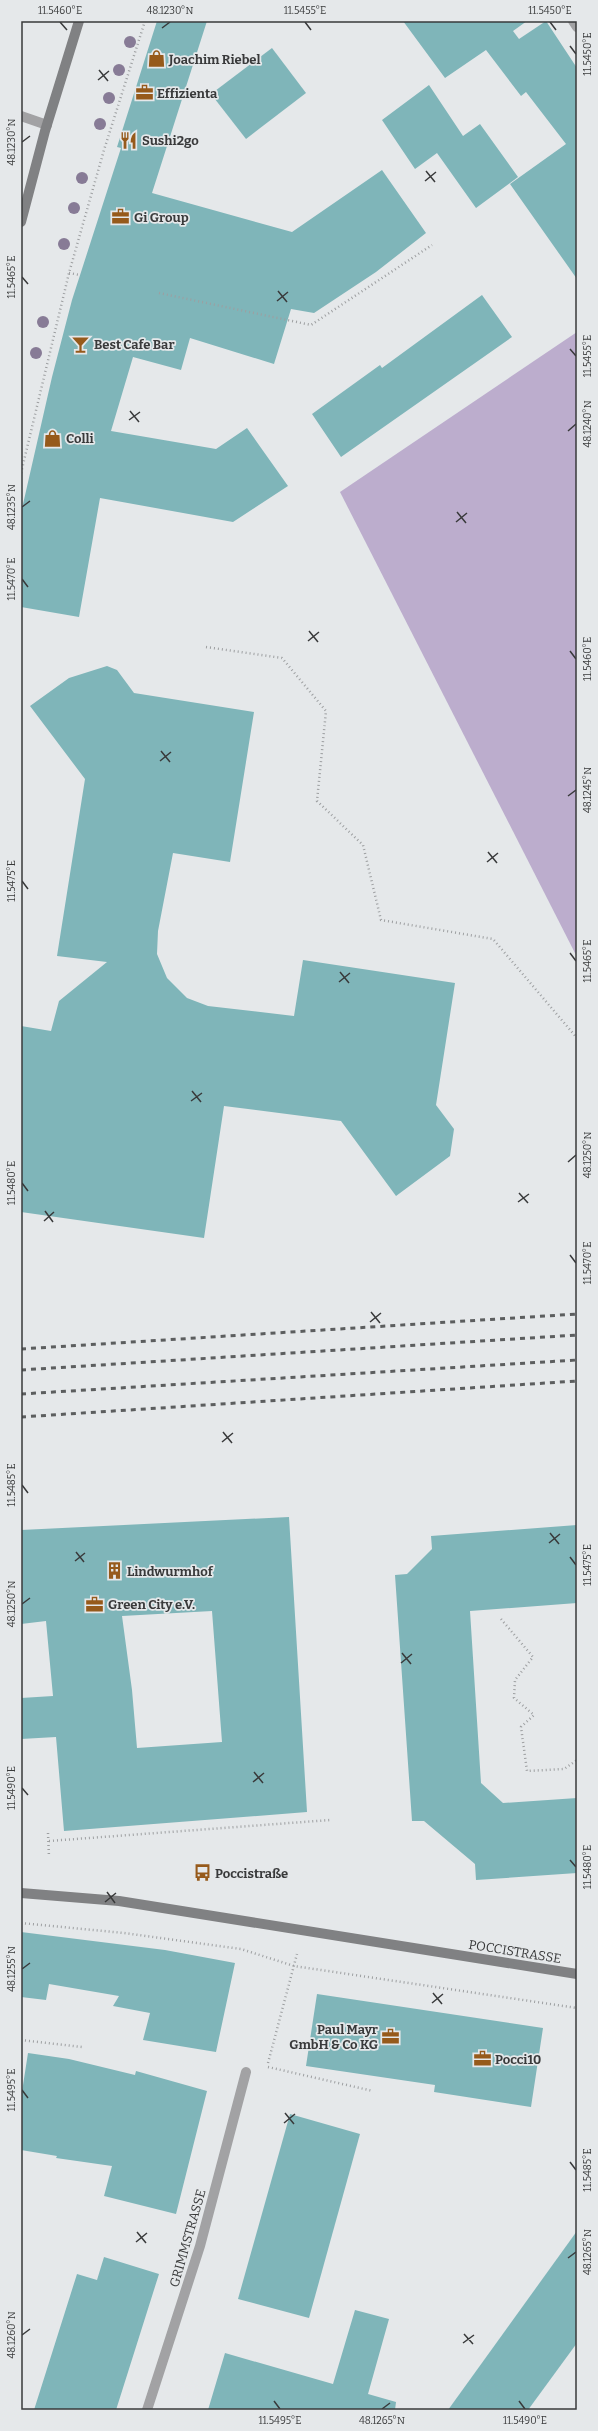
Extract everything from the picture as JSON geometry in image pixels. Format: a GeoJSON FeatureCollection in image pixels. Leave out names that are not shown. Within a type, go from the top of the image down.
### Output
{"type":"FeatureCollection","features":[{"type":"Feature","properties":{"kind":"main road"},"geometry":{"type":"LineString","coordinates":[[21,222],[47,125],[79,21]]}},
{"type":"Feature","properties":{"kind":"main road","name":"POCCISTRASSE"},"geometry":{"type":"LineString","coordinates":[[21,1893],[119,1901],[577,1974]]}},
{"type":"Feature","properties":{"kind":"street"},"geometry":{"type":"LineString","coordinates":[[573,21],[577,27]]}},
{"type":"Feature","properties":{"kind":"street"},"geometry":{"type":"LineString","coordinates":[[21,116],[47,125]]}},
{"type":"Feature","properties":{"kind":"street","name":"GRIMMSTRASSE"},"geometry":{"type":"LineString","coordinates":[[147,2410],[200,2246],[246,2072]]}},
{"type":"Feature","properties":{"kind":"path"},"geometry":{"type":"LineString","coordinates":[[21,473],[69,273],[104,150],[145,21]]}},
{"type":"Feature","properties":{"kind":"path"},"geometry":{"type":"LineString","coordinates":[[159,293],[311,325],[432,245]]}},
{"type":"Feature","properties":{"kind":"path"},"geometry":{"type":"LineString","coordinates":[[69,273],[80,275]]}},
{"type":"Feature","properties":{"kind":"path"},"geometry":{"type":"LineString","coordinates":[[206,647],[282,658],[326,711],[318,801],[363,845],[381,920],[494,939],[577,1038]]}},
{"type":"Feature","properties":{"kind":"path"},"geometry":{"type":"LineString","coordinates":[[501,1619],[533,1658],[515,1680],[514,1698],[534,1715],[521,1726],[527,1771],[564,1769],[577,1760]]}},
{"type":"Feature","properties":{"kind":"path"},"geometry":{"type":"LineString","coordinates":[[49,1841],[330,1820]]}},
{"type":"Feature","properties":{"kind":"path"},"geometry":{"type":"LineString","coordinates":[[48,1833],[50,1857]]}},
{"type":"Feature","properties":{"kind":"path"},"geometry":{"type":"LineString","coordinates":[[21,1923],[124,1933],[241,1949],[294,1966],[577,2008]]}},
{"type":"Feature","properties":{"kind":"path"},"geometry":{"type":"LineString","coordinates":[[267,2066],[304,1930]]}},
{"type":"Feature","properties":{"kind":"path"},"geometry":{"type":"LineString","coordinates":[[21,2040],[82,2047]]}},
{"type":"Feature","properties":{"kind":"path"},"geometry":{"type":"LineString","coordinates":[[246,2072],[267,2066],[373,2091]]}},
{"type":"Feature","properties":{"kind":"shaded area"},"geometry":{"type":"Polygon","coordinates":[[[577,332],[577,957],[340,492],[577,332]]]}},
{"type":"Feature","properties":{"kind":"building"},"geometry":{"type":"Polygon","coordinates":[[[157,21],[207,21],[152,193],[292,232],[382,170],[426,233],[376,272],[314,313],[291,309],[274,364],[190,338],[181,370],[133,357],[111,431],[216,449],[247,428],[288,486],[233,522],[100,498],[79,617],[21,607],[21,513],[52,377],[72,300],[121,148],[117,147],[157,21]]]}},
{"type":"Feature","properties":{"kind":"building"},"geometry":{"type":"Polygon","coordinates":[[[403,21],[527,21],[513,31],[519,39],[546,21],[577,68],[577,279],[510,184],[566,144],[526,92],[521,96],[486,50],[445,78],[403,21]]]}},
{"type":"Feature","properties":{"kind":"building"},"geometry":{"type":"Polygon","coordinates":[[[272,48],[306,93],[246,139],[211,94],[272,48]]]}},
{"type":"Feature","properties":{"kind":"building"},"geometry":{"type":"Polygon","coordinates":[[[429,85],[463,136],[480,124],[518,177],[476,208],[437,153],[415,169],[382,120],[429,85]]]}},
{"type":"Feature","properties":{"kind":"building"},"geometry":{"type":"Polygon","coordinates":[[[482,295],[512,337],[341,457],[312,414],[380,365],[382,368],[482,295]]]}},
{"type":"Feature","properties":{"kind":"building"},"geometry":{"type":"Polygon","coordinates":[[[107,666],[117,670],[134,693],[254,712],[230,862],[173,853],[158,931],[157,954],[167,978],[187,998],[208,1006],[294,1016],[303,960],[455,983],[436,1105],[454,1129],[450,1156],[396,1196],[341,1121],[224,1106],[204,1238],[21,1212],[21,1026],[51,1031],[59,1001],[107,962],[57,956],[85,779],[30,706],[69,678],[107,666]]]}},
{"type":"Feature","properties":{"kind":"building"},"geometry":{"type":"Polygon","coordinates":[[[289,1517],[307,1812],[64,1831],[56,1737],[21,1739],[21,1698],[53,1696],[46,1621],[21,1624],[21,1530],[289,1517]],[[212,1611],[122,1616],[132,1690],[137,1748],[222,1742],[212,1611]]]}},
{"type":"Feature","properties":{"kind":"building"},"geometry":{"type":"Polygon","coordinates":[[[577,1525],[577,1603],[470,1611],[481,1783],[503,1803],[577,1798],[577,1873],[476,1880],[475,1864],[424,1821],[412,1821],[395,1575],[407,1574],[432,1549],[431,1536],[577,1525]]]}},
{"type":"Feature","properties":{"kind":"building"},"geometry":{"type":"Polygon","coordinates":[[[21,1932],[165,1950],[235,1963],[216,2052],[143,2040],[150,2013],[113,2006],[119,1996],[49,1984],[46,2000],[21,1997],[21,1932]]]}},
{"type":"Feature","properties":{"kind":"building"},"geometry":{"type":"Polygon","coordinates":[[[317,1994],[543,2028],[531,2107],[434,2092],[435,2085],[306,2066],[317,1994]]]}},
{"type":"Feature","properties":{"kind":"building"},"geometry":{"type":"Polygon","coordinates":[[[28,2053],[69,2059],[135,2075],[136,2071],[207,2091],[176,2214],[104,2196],[112,2166],[56,2158],[57,2156],[21,2150],[21,2098],[28,2053]]]}},
{"type":"Feature","properties":{"kind":"building"},"geometry":{"type":"Polygon","coordinates":[[[290,2114],[360,2134],[309,2318],[238,2299],[290,2114]]]}},
{"type":"Feature","properties":{"kind":"building"},"geometry":{"type":"Polygon","coordinates":[[[577,2231],[577,2343],[528,2410],[448,2410],[577,2231]]]}},
{"type":"Feature","properties":{"kind":"building"},"geometry":{"type":"Polygon","coordinates":[[[104,2257],[159,2274],[116,2410],[34,2410],[77,2274],[97,2280],[104,2257]]]}},
{"type":"Feature","properties":{"kind":"building"},"geometry":{"type":"Polygon","coordinates":[[[355,2310],[389,2319],[368,2394],[396,2402],[395,2410],[208,2410],[225,2353],[333,2384],[355,2310]]]}},
{"type":"Feature","properties":{"kind":"railway"},"geometry":{"type":"LineString","coordinates":[[21,1349],[577,1314]]}},
{"type":"Feature","properties":{"kind":"railway"},"geometry":{"type":"LineString","coordinates":[[21,1370],[577,1335]]}},
{"type":"Feature","properties":{"kind":"railway"},"geometry":{"type":"LineString","coordinates":[[21,1394],[577,1360]]}},
{"type":"Feature","properties":{"kind":"railway"},"geometry":{"type":"LineString","coordinates":[[21,1417],[577,1381]]}},
{"type":"Feature","properties":{"kind":"place","name":"Joachim Riebel"},"geometry":{"type":"Point","coordinates":[156,59]}},
{"type":"Feature","properties":{"kind":"place","name":"Effizienta"},"geometry":{"type":"Point","coordinates":[144,93]}},
{"type":"Feature","properties":{"kind":"place","name":"Sushi2go"},"geometry":{"type":"Point","coordinates":[129,140]}},
{"type":"Feature","properties":{"kind":"place","name":"Gi Group"},"geometry":{"type":"Point","coordinates":[121,217]}},
{"type":"Feature","properties":{"kind":"place","name":"Best Cafe Bar"},"geometry":{"type":"Point","coordinates":[81,344]}},
{"type":"Feature","properties":{"kind":"place","name":"Colli"},"geometry":{"type":"Point","coordinates":[53,438]}},
{"type":"Feature","properties":{"kind":"place","name":"Lindwurmhof"},"geometry":{"type":"Point","coordinates":[114,1571]}},
{"type":"Feature","properties":{"kind":"place","name":"Green City e.V."},"geometry":{"type":"Point","coordinates":[95,1604]}},
{"type":"Feature","properties":{"kind":"place","name":"Poccistraße"},"geometry":{"type":"Point","coordinates":[202,1873]}},
{"type":"Feature","properties":{"kind":"place","name":"Paul Mayr GmbH & Co KG"},"geometry":{"type":"Point","coordinates":[391,2036]}},
{"type":"Feature","properties":{"kind":"place","name":"Pocci10"},"geometry":{"type":"Point","coordinates":[482,2059]}}]}
